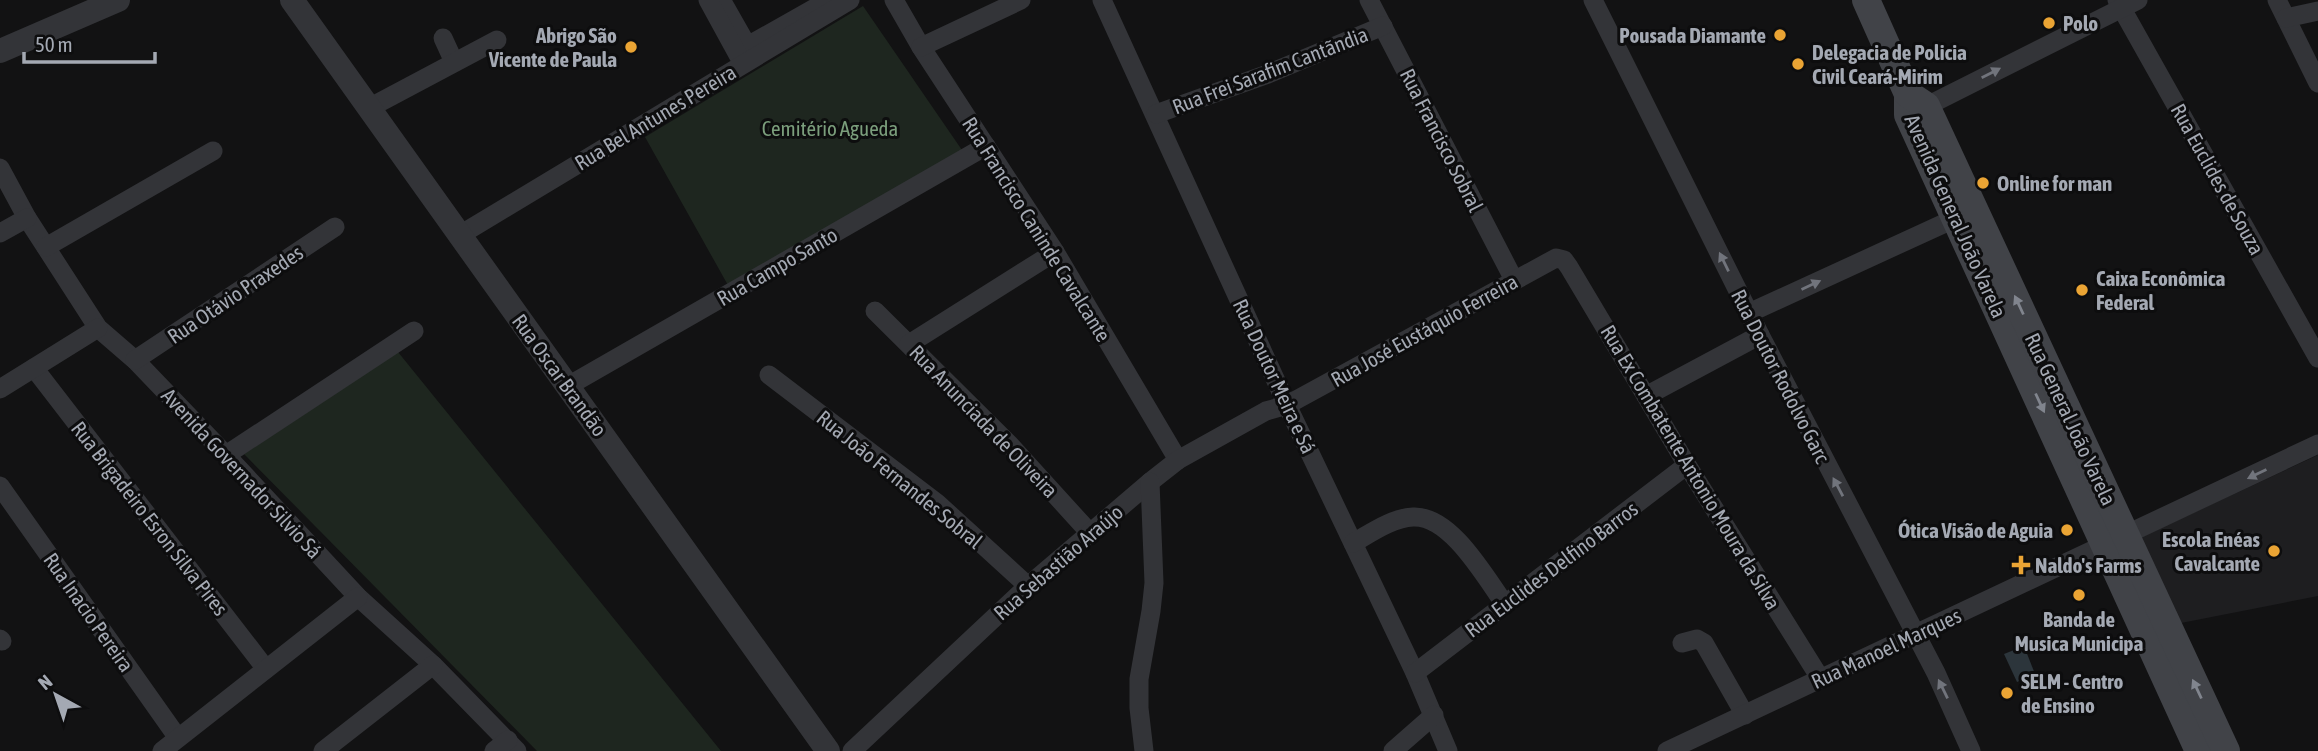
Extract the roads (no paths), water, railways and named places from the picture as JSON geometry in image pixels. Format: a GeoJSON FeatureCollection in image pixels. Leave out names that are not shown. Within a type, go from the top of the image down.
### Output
{"type":"FeatureCollection","features":[{"type":"Feature","properties":{"kind":"main road","name":"Avenida General João Varela"},"geometry":{"type":"LineString","coordinates":[[1866,0],[1914,105],[1956,218],[2116,541]]}},
{"type":"Feature","properties":{"kind":"main road","name":"Rua General João Varela"},"geometry":{"type":"LineString","coordinates":[[1914,105],[2116,541],[2226,751]]}},
{"type":"Feature","properties":{"kind":"main road","name":"Rua General João Varela"},"geometry":{"type":"LineString","coordinates":[[2116,541],[2199,751]]}},
{"type":"Feature","properties":{"kind":"street"},"geometry":{"type":"LineString","coordinates":[[0,51],[118,0]]}},
{"type":"Feature","properties":{"kind":"street","name":"Rua Oscar Brandão"},"geometry":{"type":"LineString","coordinates":[[292,0],[828,751]]}},
{"type":"Feature","properties":{"kind":"street"},"geometry":{"type":"LineString","coordinates":[[708,0],[743,64]]}},
{"type":"Feature","properties":{"kind":"street"},"geometry":{"type":"LineString","coordinates":[[723,0],[748,44],[825,0]]}},
{"type":"Feature","properties":{"kind":"street","name":"Rua Bel Antunes Pereira"},"geometry":{"type":"LineString","coordinates":[[460,235],[850,0]]}},
{"type":"Feature","properties":{"kind":"street","name":"Rua Francisco Caninde Cavalcante"},"geometry":{"type":"LineString","coordinates":[[894,0],[921,47],[1055,252],[1178,460]]}},
{"type":"Feature","properties":{"kind":"street"},"geometry":{"type":"LineString","coordinates":[[921,47],[1021,0]]}},
{"type":"Feature","properties":{"kind":"street","name":"Rua Doutor Meira e Sá"},"geometry":{"type":"LineString","coordinates":[[1102,0],[1287,405],[1415,673],[1448,751]]}},
{"type":"Feature","properties":{"kind":"street","name":"Rua Francisco Sobral"},"geometry":{"type":"LineString","coordinates":[[1369,0],[1514,280]]}},
{"type":"Feature","properties":{"kind":"street","name":"Rua Doutor Rodolvo Garc"},"geometry":{"type":"LineString","coordinates":[[1593,0],[1760,335],[1942,685],[1971,751]]}},
{"type":"Feature","properties":{"kind":"street"},"geometry":{"type":"LineString","coordinates":[[1914,105],[2126,3]]}},
{"type":"Feature","properties":{"kind":"street","name":"Rua Euclides de Souza"},"geometry":{"type":"LineString","coordinates":[[2126,3],[2318,358]]}},
{"type":"Feature","properties":{"kind":"street"},"geometry":{"type":"LineString","coordinates":[[2318,11],[2282,9],[2318,83]]}},
{"type":"Feature","properties":{"kind":"street","name":"Rua Frei Sarafim Cantãndia"},"geometry":{"type":"LineString","coordinates":[[1156,114],[1268,74],[1383,26]]}},
{"type":"Feature","properties":{"kind":"street"},"geometry":{"type":"LineString","coordinates":[[443,38],[454,62]]}},
{"type":"Feature","properties":{"kind":"street"},"geometry":{"type":"LineString","coordinates":[[369,108],[497,40]]}},
{"type":"Feature","properties":{"kind":"street","name":"Rua Campo Santo"},"geometry":{"type":"LineString","coordinates":[[568,386],[986,146]]}},
{"type":"Feature","properties":{"kind":"street"},"geometry":{"type":"LineString","coordinates":[[46,247],[213,151]]}},
{"type":"Feature","properties":{"kind":"street","name":"Avenida Governador Silvio Sá"},"geometry":{"type":"LineString","coordinates":[[0,168],[27,218],[98,328],[135,360],[358,597],[433,665],[506,747]]}},
{"type":"Feature","properties":{"kind":"street"},"geometry":{"type":"LineString","coordinates":[[0,233],[27,218]]}},
{"type":"Feature","properties":{"kind":"street"},"geometry":{"type":"LineString","coordinates":[[1749,313],[1956,218]]}},
{"type":"Feature","properties":{"kind":"street","name":"Rua Otávio Praxedes"},"geometry":{"type":"LineString","coordinates":[[135,360],[335,227]]}},
{"type":"Feature","properties":{"kind":"street"},"geometry":{"type":"LineString","coordinates":[[909,344],[1055,252]]}},
{"type":"Feature","properties":{"kind":"street","name":"Rua José Eustáquio Ferreira"},"geometry":{"type":"LineString","coordinates":[[1287,405],[1550,260],[1561,258]]}},
{"type":"Feature","properties":{"kind":"street","name":"Rua Ex Combatente Antonio Moura da Silva"},"geometry":{"type":"LineString","coordinates":[[1561,258],[1820,678]]}},
{"type":"Feature","properties":{"kind":"street","name":"Rua Anunciada de Oliveira"},"geometry":{"type":"LineString","coordinates":[[876,311],[1009,444],[1090,533]]}},
{"type":"Feature","properties":{"kind":"street"},"geometry":{"type":"LineString","coordinates":[[0,389],[98,328]]}},
{"type":"Feature","properties":{"kind":"street"},"geometry":{"type":"LineString","coordinates":[[226,455],[414,331]]}},
{"type":"Feature","properties":{"kind":"street"},"geometry":{"type":"LineString","coordinates":[[1646,396],[1760,335]]}},
{"type":"Feature","properties":{"kind":"street","name":"Rua Brigadeiro Esron Silva Pires"},"geometry":{"type":"LineString","coordinates":[[34,368],[266,669]]}},
{"type":"Feature","properties":{"kind":"street","name":"Rua João Fernandes Sobral"},"geometry":{"type":"LineString","coordinates":[[769,374],[937,503],[1028,586]]}},
{"type":"Feature","properties":{"kind":"street","name":"Rua Sebastião Araújo"},"geometry":{"type":"LineString","coordinates":[[852,751],[1028,586],[1150,482],[1178,460],[1266,411],[1287,405]]}},
{"type":"Feature","properties":{"kind":"street","name":"Rua Manoel Marques"},"geometry":{"type":"LineString","coordinates":[[1667,751],[2318,444]]}},
{"type":"Feature","properties":{"kind":"street","name":"Rua Euclides Delfino Barros"},"geometry":{"type":"LineString","coordinates":[[1415,673],[1687,465]]}},
{"type":"Feature","properties":{"kind":"street"},"geometry":{"type":"LineString","coordinates":[[1144,751],[1139,679],[1152,611],[1154,583],[1150,482]]}},
{"type":"Feature","properties":{"kind":"street","name":"Rua Inacio Pereira"},"geometry":{"type":"LineString","coordinates":[[0,486],[178,738]]}},
{"type":"Feature","properties":{"kind":"street"},"geometry":{"type":"LineString","coordinates":[[1353,542],[1412,517],[1438,523],[1462,546],[1504,603]]}},
{"type":"Feature","properties":{"kind":"street"},"geometry":{"type":"LineString","coordinates":[[162,751],[358,597]]}},
{"type":"Feature","properties":{"kind":"street"},"geometry":{"type":"LineString","coordinates":[[1682,643],[1697,639],[1704,643],[1745,715]]}},
{"type":"Feature","properties":{"kind":"street"},"geometry":{"type":"LineString","coordinates":[[323,751],[433,665]]}},
{"type":"Feature","properties":{"kind":"street"},"geometry":{"type":"LineString","coordinates":[[1393,751],[1434,715]]}},
{"type":"Feature","properties":{"kind":"place","name":"Polo"},"geometry":{"type":"Point","coordinates":[2049,23]}},
{"type":"Feature","properties":{"kind":"place","name":"Pousada Diamante"},"geometry":{"type":"Point","coordinates":[1780,35]}},
{"type":"Feature","properties":{"kind":"place","name":"Abrigo São Vicente de Paula"},"geometry":{"type":"Point","coordinates":[631,47]}},
{"type":"Feature","properties":{"kind":"place","name":"Delegacia de Policia Civil Ceará-Mirim"},"geometry":{"type":"Point","coordinates":[1798,64]}},
{"type":"Feature","properties":{"kind":"place","name":"Online for man"},"geometry":{"type":"Point","coordinates":[1983,183]}},
{"type":"Feature","properties":{"kind":"place","name":"Caixa Econômica Federal"},"geometry":{"type":"Point","coordinates":[2082,290]}},
{"type":"Feature","properties":{"kind":"place","name":"Ótica Visão de Aguia"},"geometry":{"type":"Point","coordinates":[2067,530]}},
{"type":"Feature","properties":{"kind":"place","name":"Escola Enéas Cavalcante"},"geometry":{"type":"Point","coordinates":[2274,551]}},
{"type":"Feature","properties":{"kind":"place","name":"Naldo's Farms"},"geometry":{"type":"Point","coordinates":[2021,565]}},
{"type":"Feature","properties":{"kind":"place","name":"Banda de Musica Municipa"},"geometry":{"type":"Point","coordinates":[2079,595]}},
{"type":"Feature","properties":{"kind":"place","name":"SELM - Centro de Ensino"},"geometry":{"type":"Point","coordinates":[2007,693]}},
{"type":"Feature","properties":{"kind":"park label","name":"Cemitério Agueda"},"geometry":{"type":"Point","coordinates":[830,128]}}]}
